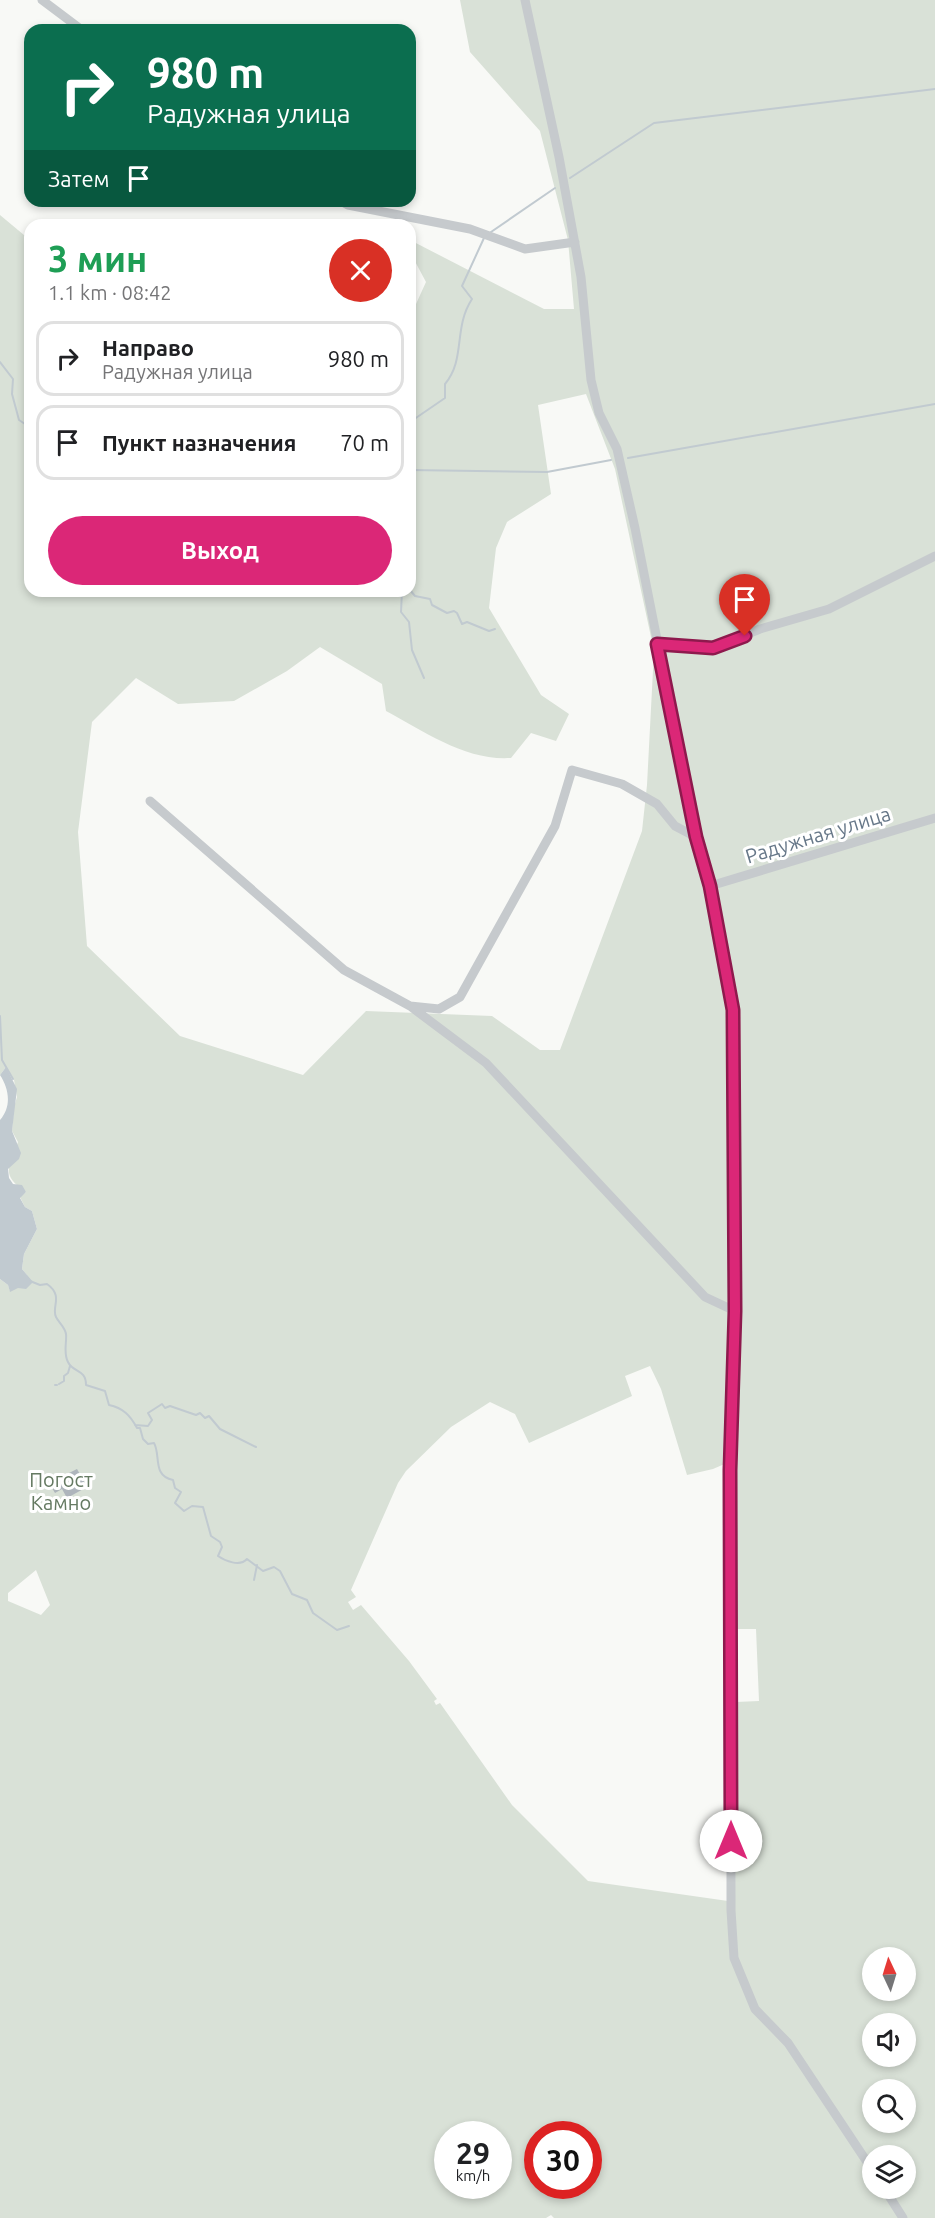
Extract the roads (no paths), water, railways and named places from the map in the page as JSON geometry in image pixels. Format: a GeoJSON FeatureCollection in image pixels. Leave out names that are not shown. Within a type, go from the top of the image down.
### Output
{"type":"FeatureCollection","features":[{"type":"Feature","properties":{"kind":"street"},"geometry":{"type":"LineString","coordinates":[[42,0],[74,24]]}},
{"type":"Feature","properties":{"kind":"street"},"geometry":{"type":"LineString","coordinates":[[525,0],[575,242],[581,277],[591,380],[599,413],[617,449],[635,528],[696,837],[710,886],[733,1010],[735,1311],[730,1470],[731,1910],[734,1958],[755,2009],[788,2043],[862,2154]]}},
{"type":"Feature","properties":{"kind":"street"},"geometry":{"type":"LineString","coordinates":[[353,207],[470,229],[525,249],[575,242]]}},
{"type":"Feature","properties":{"kind":"street"},"geometry":{"type":"LineString","coordinates":[[657,644],[713,648],[760,629],[829,609],[935,555]]}},
{"type":"Feature","properties":{"kind":"street"},"geometry":{"type":"LineString","coordinates":[[410,1006],[439,1009],[460,997],[555,826],[572,770],[622,784],[657,804],[675,826],[696,837]]}},
{"type":"Feature","properties":{"kind":"street"},"geometry":{"type":"LineString","coordinates":[[150,801],[344,970],[410,1006],[486,1063],[705,1297],[735,1311]]}},
{"type":"Feature","properties":{"kind":"street","name":"Радужная улица"},"geometry":{"type":"LineString","coordinates":[[710,886],[935,818]]}},
{"type":"Feature","properties":{"kind":"street"},"geometry":{"type":"LineString","coordinates":[[891,2199],[903,2218]]}},
{"type":"Feature","properties":{"kind":"waterway"},"geometry":{"type":"LineString","coordinates":[[570,178],[654,123],[935,89]]}},
{"type":"Feature","properties":{"kind":"waterway"},"geometry":{"type":"LineString","coordinates":[[491,232],[555,188]]}},
{"type":"Feature","properties":{"kind":"waterway"},"geometry":{"type":"LineString","coordinates":[[416,418],[445,398],[445,384],[455,364],[463,321],[472,299],[462,286],[484,238]]}},
{"type":"Feature","properties":{"kind":"waterway"},"geometry":{"type":"LineString","coordinates":[[0,362],[13,379],[12,394],[19,420],[24,423]]}},
{"type":"Feature","properties":{"kind":"waterway"},"geometry":{"type":"LineString","coordinates":[[628,458],[935,404]]}},
{"type":"Feature","properties":{"kind":"waterway"},"geometry":{"type":"LineString","coordinates":[[416,470],[547,472],[611,460]]}},
{"type":"Feature","properties":{"kind":"waterway"},"geometry":{"type":"LineString","coordinates":[[416,596],[430,599],[432,605],[447,613],[454,611],[462,624],[467,622],[489,631],[495,629]]}},
{"type":"Feature","properties":{"kind":"waterway"},"geometry":{"type":"LineString","coordinates":[[402,597],[401,612],[409,622],[412,650],[424,678]]}},
{"type":"Feature","properties":{"kind":"waterway"},"geometry":{"type":"LineString","coordinates":[[0,1016],[2,1060],[13,1079]]}},
{"type":"Feature","properties":{"kind":"waterway"},"geometry":{"type":"LineString","coordinates":[[30,1281],[40,1285],[47,1284],[55,1293],[55,1313],[65,1332],[66,1355],[70,1365],[84,1376],[86,1385],[105,1391],[109,1405],[126,1413],[137,1428],[140,1428],[143,1439],[148,1444],[154,1443],[162,1474],[173,1480],[175,1488],[181,1492],[175,1503],[184,1511],[192,1506],[203,1507],[211,1536],[220,1542],[222,1547],[218,1556],[237,1563],[247,1559],[263,1571],[274,1567],[280,1571],[292,1594],[307,1600],[313,1613],[337,1630],[349,1626]]}},
{"type":"Feature","properties":{"kind":"waterway"},"geometry":{"type":"LineString","coordinates":[[59,1384],[64,1381],[64,1376],[68,1373],[70,1366]]}},
{"type":"Feature","properties":{"kind":"waterway"},"geometry":{"type":"LineString","coordinates":[[135,1425],[148,1426],[152,1420],[148,1413],[162,1404],[165,1408],[170,1406],[196,1415],[200,1413],[205,1418],[209,1416],[220,1429],[256,1447]]}},
{"type":"Feature","properties":{"kind":"waterway"},"geometry":{"type":"LineString","coordinates":[[254,1580],[257,1565]]}},
{"type":"Feature","properties":{"kind":"park label","name":"Погост Камно"},"geometry":{"type":"Point","coordinates":[61,1492]}}]}
